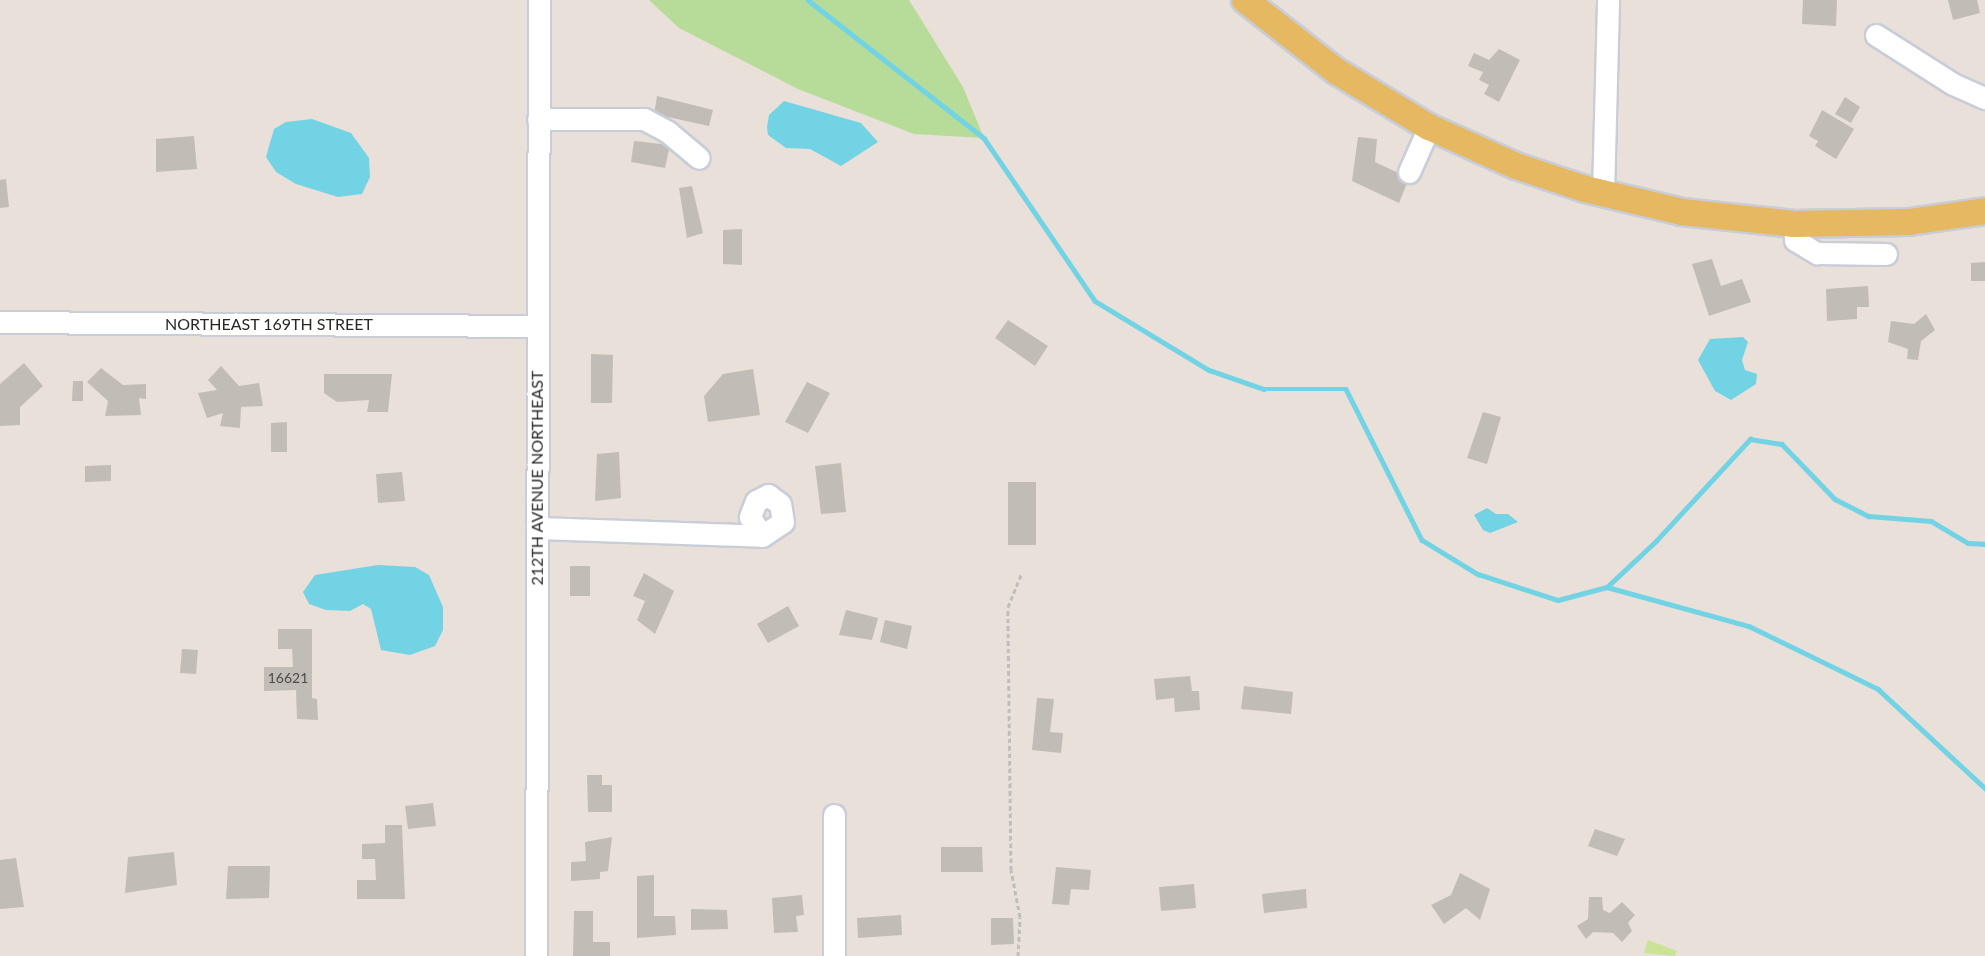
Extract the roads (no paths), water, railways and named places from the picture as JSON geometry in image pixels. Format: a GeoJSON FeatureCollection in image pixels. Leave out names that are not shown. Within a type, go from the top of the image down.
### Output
{"type":"FeatureCollection","features":[{"type":"Feature","properties":{"kind":"main road"},"geometry":{"type":"LineString","coordinates":[[1245,0],[1336,71],[1430,127],[1516,166],[1603,194],[1682,212],[1794,224],[1909,222],[1985,211]]}},
{"type":"Feature","properties":{"kind":"street","name":"212TH AVENUE NORTHEAST"},"geometry":{"type":"LineString","coordinates":[[536,956],[539,0]]}},
{"type":"Feature","properties":{"kind":"street"},"geometry":{"type":"LineString","coordinates":[[1603,194],[1608,0]]}},
{"type":"Feature","properties":{"kind":"street"},"geometry":{"type":"LineString","coordinates":[[1876,35],[1953,84],[1985,98]]}},
{"type":"Feature","properties":{"kind":"street"},"geometry":{"type":"LineString","coordinates":[[538,119],[644,119],[668,132],[699,158]]}},
{"type":"Feature","properties":{"kind":"street"},"geometry":{"type":"LineString","coordinates":[[1409,172],[1430,127]]}},
{"type":"Feature","properties":{"kind":"street"},"geometry":{"type":"LineString","coordinates":[[1794,224],[1795,240],[1817,253],[1886,254]]}},
{"type":"Feature","properties":{"kind":"street","name":"NORTHEAST 169TH STREET"},"geometry":{"type":"LineString","coordinates":[[0,322],[537,326]]}},
{"type":"Feature","properties":{"kind":"street"},"geometry":{"type":"LineString","coordinates":[[538,528],[762,536]]}},
{"type":"Feature","properties":{"kind":"street"},"geometry":{"type":"LineString","coordinates":[[834,815],[834,956]]}},
{"type":"Feature","properties":{"kind":"water"},"geometry":{"type":"Polygon","coordinates":[[[784,101],[861,123],[878,142],[841,166],[810,149],[786,148],[768,135],[767,127],[769,115],[784,101]]]}},
{"type":"Feature","properties":{"kind":"water"},"geometry":{"type":"Polygon","coordinates":[[[312,119],[351,133],[369,158],[370,177],[362,194],[338,197],[296,184],[276,172],[266,157],[274,129],[286,122],[312,119]]]}},
{"type":"Feature","properties":{"kind":"water"},"geometry":{"type":"Polygon","coordinates":[[[1743,337],[1748,342],[1742,360],[1745,370],[1757,374],[1756,384],[1731,400],[1715,391],[1698,360],[1710,339],[1743,337]]]}},
{"type":"Feature","properties":{"kind":"water"},"geometry":{"type":"Polygon","coordinates":[[[1487,508],[1496,514],[1508,514],[1518,522],[1490,533],[1483,530],[1474,515],[1487,508]]]}},
{"type":"Feature","properties":{"kind":"water"},"geometry":{"type":"Polygon","coordinates":[[[378,565],[415,567],[429,575],[443,607],[443,630],[435,646],[410,655],[381,650],[371,609],[363,604],[350,611],[326,610],[309,604],[303,592],[315,575],[378,565]]]}},
{"type":"Feature","properties":{"kind":"waterway"},"geometry":{"type":"LineString","coordinates":[[808,0],[984,138],[1095,301],[1209,370],[1264,389],[1346,389],[1422,540],[1478,574],[1558,600],[1607,587],[1749,626],[1878,689],[1985,788]]}},
{"type":"Feature","properties":{"kind":"waterway"},"geometry":{"type":"LineString","coordinates":[[1607,587],[1656,541],[1750,439],[1782,444],[1835,499],[1869,516],[1931,521],[1968,543],[1985,544]]}}]}
